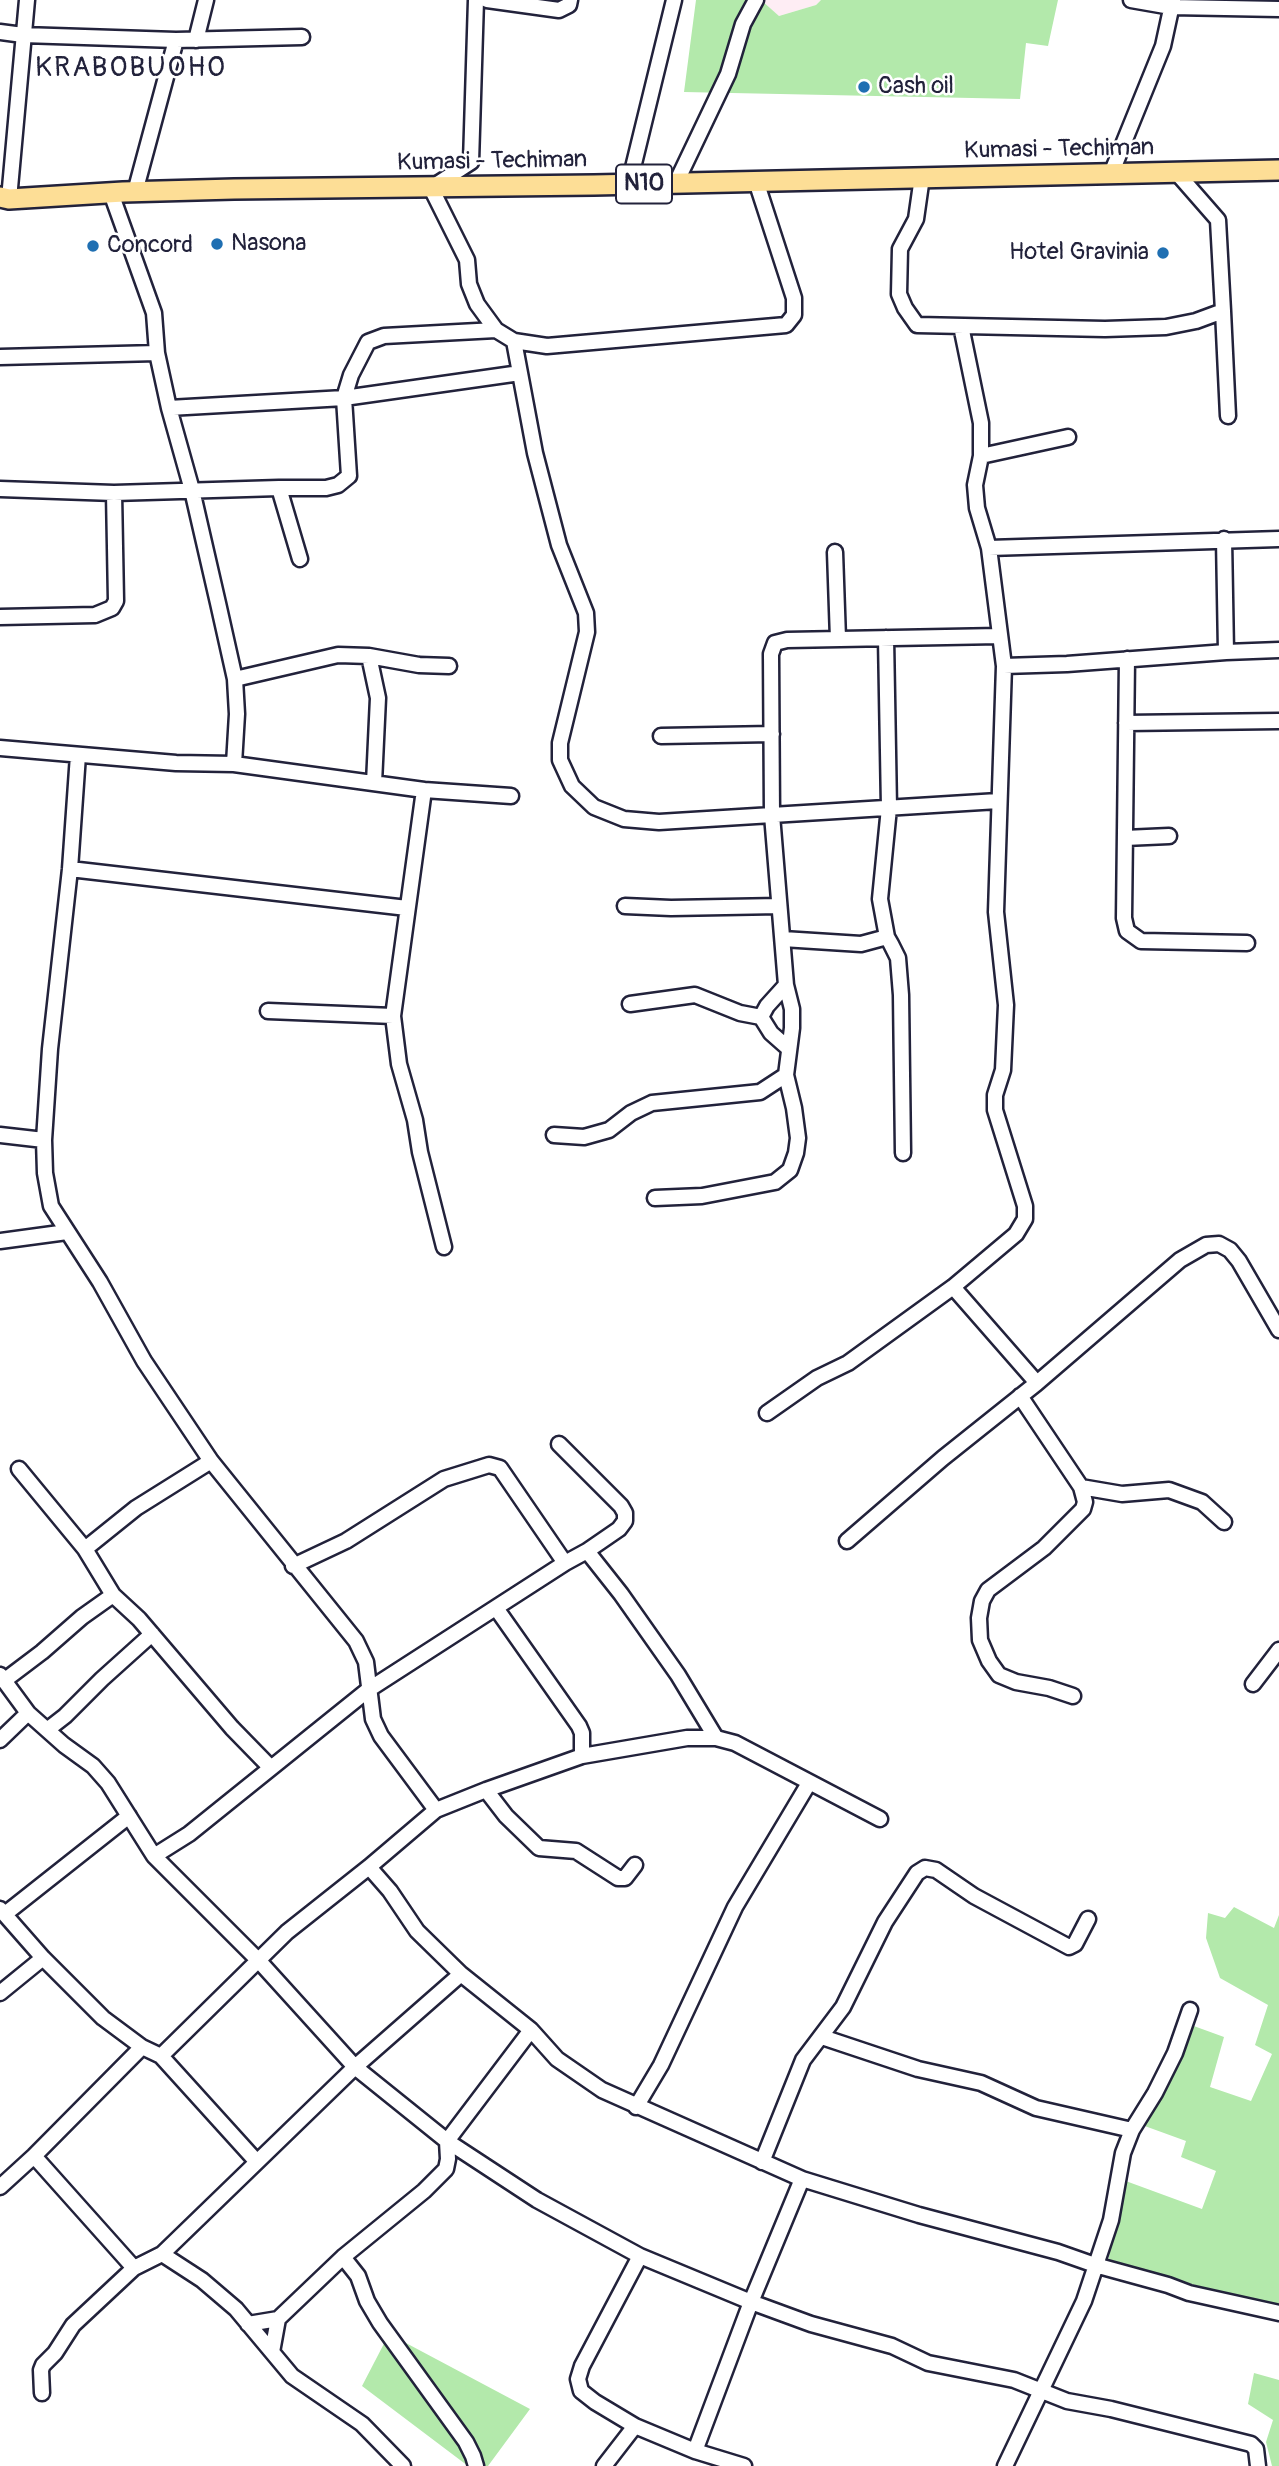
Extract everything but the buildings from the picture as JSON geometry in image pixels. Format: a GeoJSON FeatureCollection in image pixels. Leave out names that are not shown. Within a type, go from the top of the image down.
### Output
{"type":"FeatureCollection","features":[{"type":"Feature","properties":{"kind":"highway","name":"Kumasi - Techiman"},"geometry":{"type":"LineString","coordinates":[[3,200],[135,192],[1279,170]]}},
{"type":"Feature","properties":{"kind":"street"},"geometry":{"type":"LineString","coordinates":[[3,200],[27,0]]}},
{"type":"Feature","properties":{"kind":"street"},"geometry":{"type":"LineString","coordinates":[[196,40],[206,0]]}},
{"type":"Feature","properties":{"kind":"street"},"geometry":{"type":"LineString","coordinates":[[476,0],[471,162],[431,188],[467,260],[469,284],[477,304],[496,330],[514,341],[547,346],[786,325],[794,315],[794,298],[756,181]]}},
{"type":"Feature","properties":{"kind":"street"},"geometry":{"type":"LineString","coordinates":[[487,0],[559,10],[569,5],[570,0]]}},
{"type":"Feature","properties":{"kind":"street"},"geometry":{"type":"LineString","coordinates":[[629,184],[674,0]]}},
{"type":"Feature","properties":{"kind":"street"},"geometry":{"type":"LineString","coordinates":[[676,183],[727,74],[743,24],[756,0]]}},
{"type":"Feature","properties":{"kind":"street"},"geometry":{"type":"LineString","coordinates":[[1131,0],[1172,4],[1264,5],[1279,9]]}},
{"type":"Feature","properties":{"kind":"street"},"geometry":{"type":"LineString","coordinates":[[1111,174],[1163,46],[1172,4]]}},
{"type":"Feature","properties":{"kind":"street"},"geometry":{"type":"LineString","coordinates":[[0,32],[176,40],[302,37]]}},
{"type":"Feature","properties":{"kind":"street"},"geometry":{"type":"LineString","coordinates":[[135,192],[176,40]]}},
{"type":"Feature","properties":{"kind":"street"},"geometry":{"type":"LineString","coordinates":[[1176,172],[1217,220],[1228,416]]}},
{"type":"Feature","properties":{"kind":"street"},"geometry":{"type":"LineString","coordinates":[[922,177],[916,219],[900,248],[899,293],[905,308],[917,325],[1105,330],[1166,327],[1196,321],[1223,311]]}},
{"type":"Feature","properties":{"kind":"street"},"geometry":{"type":"LineString","coordinates":[[111,193],[154,313],[157,353],[169,408],[192,490],[234,679],[237,714],[234,764]]}},
{"type":"Feature","properties":{"kind":"street"},"geometry":{"type":"LineString","coordinates":[[768,1413],[817,1378],[848,1363],[953,1287],[1016,1234],[1025,1219],[1025,1206],[995,1110],[995,1095],[1003,1070],[1006,1005],[996,912],[1004,666],[989,548],[975,485],[981,456],[981,424],[961,326]]}},
{"type":"Feature","properties":{"kind":"street"},"geometry":{"type":"LineString","coordinates":[[0,489],[114,493],[326,488],[338,485],[349,475],[344,398],[351,375],[368,342],[384,336],[496,330]]}},
{"type":"Feature","properties":{"kind":"street"},"geometry":{"type":"LineString","coordinates":[[514,341],[535,453],[559,545],[586,613],[587,632],[560,743],[560,760],[572,786],[594,807],[624,819],[659,822],[998,801]]}},
{"type":"Feature","properties":{"kind":"street"},"geometry":{"type":"LineString","coordinates":[[0,357],[157,353]]}},
{"type":"Feature","properties":{"kind":"street"},"geometry":{"type":"LineString","coordinates":[[169,408],[344,398],[520,373]]}},
{"type":"Feature","properties":{"kind":"street"},"geometry":{"type":"LineString","coordinates":[[981,456],[1068,437]]}},
{"type":"Feature","properties":{"kind":"street"},"geometry":{"type":"LineString","coordinates":[[279,488],[300,559]]}},
{"type":"Feature","properties":{"kind":"street"},"geometry":{"type":"LineString","coordinates":[[0,617],[95,615],[112,608],[116,601],[114,493]]}},
{"type":"Feature","properties":{"kind":"street"},"geometry":{"type":"LineString","coordinates":[[1224,539],[1226,652]]}},
{"type":"Feature","properties":{"kind":"street"},"geometry":{"type":"LineString","coordinates":[[989,548],[1279,539]]}},
{"type":"Feature","properties":{"kind":"street"},"geometry":{"type":"LineString","coordinates":[[835,552],[838,639]]}},
{"type":"Feature","properties":{"kind":"street"},"geometry":{"type":"LineString","coordinates":[[655,1198],[702,1196],[775,1182],[790,1170],[796,1153],[798,1138],[786,1075],[792,1009],[786,985],[772,815],[771,654],[775,643],[787,640],[999,636]]}},
{"type":"Feature","properties":{"kind":"street"},"geometry":{"type":"LineString","coordinates":[[886,638],[888,808],[880,899],[887,937],[898,957],[903,1153]]}},
{"type":"Feature","properties":{"kind":"street"},"geometry":{"type":"LineString","coordinates":[[1004,666],[1279,650]]}},
{"type":"Feature","properties":{"kind":"street"},"geometry":{"type":"LineString","coordinates":[[234,679],[338,655],[449,666]]}},
{"type":"Feature","properties":{"kind":"street"},"geometry":{"type":"LineString","coordinates":[[369,656],[378,698],[374,783]]}},
{"type":"Feature","properties":{"kind":"street"},"geometry":{"type":"LineString","coordinates":[[1127,659],[1126,931],[1141,941],[1247,943]]}},
{"type":"Feature","properties":{"kind":"street"},"geometry":{"type":"LineString","coordinates":[[1126,723],[1279,721]]}},
{"type":"Feature","properties":{"kind":"street"},"geometry":{"type":"LineString","coordinates":[[661,736],[772,734]]}},
{"type":"Feature","properties":{"kind":"street"},"geometry":{"type":"LineString","coordinates":[[0,748],[176,763],[234,764],[424,790],[511,796]]}},
{"type":"Feature","properties":{"kind":"street"},"geometry":{"type":"LineString","coordinates":[[78,755],[44,1140],[47,1191],[51,1206],[100,1282],[144,1361],[211,1461],[362,1651],[366,1662],[373,1719],[382,1736],[436,1810]]}},
{"type":"Feature","properties":{"kind":"street"},"geometry":{"type":"LineString","coordinates":[[424,790],[393,1016],[399,1064],[415,1120],[420,1152],[444,1247]]}},
{"type":"Feature","properties":{"kind":"street"},"geometry":{"type":"LineString","coordinates":[[1125,838],[1169,836]]}},
{"type":"Feature","properties":{"kind":"street"},"geometry":{"type":"LineString","coordinates":[[70,869],[407,908]]}},
{"type":"Feature","properties":{"kind":"street"},"geometry":{"type":"LineString","coordinates":[[625,906],[779,906]]}},
{"type":"Feature","properties":{"kind":"street"},"geometry":{"type":"LineString","coordinates":[[783,939],[861,944],[887,937]]}},
{"type":"Feature","properties":{"kind":"street"},"geometry":{"type":"LineString","coordinates":[[761,1017],[786,985]]}},
{"type":"Feature","properties":{"kind":"street"},"geometry":{"type":"LineString","coordinates":[[630,1004],[695,995],[732,1010],[761,1017],[771,1033],[788,1048]]}},
{"type":"Feature","properties":{"kind":"street"},"geometry":{"type":"LineString","coordinates":[[268,1011],[393,1016]]}},
{"type":"Feature","properties":{"kind":"street"},"geometry":{"type":"LineString","coordinates":[[554,1135],[584,1138],[610,1130],[631,1113],[652,1103],[760,1092],[786,1075]]}},
{"type":"Feature","properties":{"kind":"street"},"geometry":{"type":"LineString","coordinates":[[0,1135],[44,1140]]}},
{"type":"Feature","properties":{"kind":"street"},"geometry":{"type":"LineString","coordinates":[[0,1241],[67,1232]]}},
{"type":"Feature","properties":{"kind":"street"},"geometry":{"type":"LineString","coordinates":[[847,1541],[1180,1260],[1206,1245],[1219,1244],[1230,1250],[1279,1330]]}},
{"type":"Feature","properties":{"kind":"street"},"geometry":{"type":"LineString","coordinates":[[953,1287],[1037,1383]]}},
{"type":"Feature","properties":{"kind":"street"},"geometry":{"type":"LineString","coordinates":[[1020,1395],[1081,1487],[1085,1502],[1083,1509],[1044,1548],[988,1590],[982,1601],[979,1640],[999,1675],[1073,1696]]}},
{"type":"Feature","properties":{"kind":"street"},"geometry":{"type":"LineString","coordinates":[[154,1856],[189,1834],[368,1690],[620,1529],[625,1521],[621,1506],[559,1444]]}},
{"type":"Feature","properties":{"kind":"street"},"geometry":{"type":"LineString","coordinates":[[85,1549],[136,1508],[211,1461]]}},
{"type":"Feature","properties":{"kind":"street"},"geometry":{"type":"LineString","coordinates":[[293,1566],[346,1541],[444,1479],[489,1465],[500,1468],[565,1563]]}},
{"type":"Feature","properties":{"kind":"street"},"geometry":{"type":"LineString","coordinates":[[19,1469],[85,1549],[113,1595],[152,1634],[232,1728],[271,1768]]}},
{"type":"Feature","properties":{"kind":"street"},"geometry":{"type":"LineString","coordinates":[[1081,1487],[1122,1493],[1169,1490],[1202,1502],[1224,1522]]}},
{"type":"Feature","properties":{"kind":"street"},"geometry":{"type":"LineString","coordinates":[[587,1551],[678,1675],[716,1738]]}},
{"type":"Feature","properties":{"kind":"street"},"geometry":{"type":"LineString","coordinates":[[113,1595],[82,1617],[42,1652],[3,1677],[28,1713],[93,1766],[108,1783],[154,1856],[259,1961],[355,2067],[447,2141],[537,2200],[640,2256],[751,2302],[810,2324],[892,2346],[928,2363],[1014,2381],[1067,2401],[1111,2409],[1251,2444],[1256,2449],[1258,2466]]}},
{"type":"Feature","properties":{"kind":"street"},"geometry":{"type":"LineString","coordinates":[[496,1608],[579,1726],[582,1733],[582,1756]]}},
{"type":"Feature","properties":{"kind":"street"},"geometry":{"type":"LineString","coordinates":[[47,1730],[152,1634]]}},
{"type":"Feature","properties":{"kind":"street"},"geometry":{"type":"LineString","coordinates":[[1253,1684],[1279,1650]]}},
{"type":"Feature","properties":{"kind":"street"},"geometry":{"type":"LineString","coordinates":[[0,1740],[28,1713]]}},
{"type":"Feature","properties":{"kind":"street"},"geometry":{"type":"LineString","coordinates":[[161,2056],[287,1932],[436,1810],[582,1756],[687,1738],[716,1738],[735,1744],[880,1819]]}},
{"type":"Feature","properties":{"kind":"street"},"geometry":{"type":"LineString","coordinates":[[636,2107],[661,2065],[735,1907],[809,1783]]}},
{"type":"Feature","properties":{"kind":"street"},"geometry":{"type":"LineString","coordinates":[[486,1790],[506,1816],[539,1848],[576,1851],[618,1878],[625,1878],[635,1865]]}},
{"type":"Feature","properties":{"kind":"street"},"geometry":{"type":"LineString","coordinates":[[129,1816],[2,1911],[43,1958],[103,2018],[142,2048],[161,2056],[257,2162]]}},
{"type":"Feature","properties":{"kind":"street"},"geometry":{"type":"LineString","coordinates":[[369,1867],[390,1891],[417,1931],[461,1974],[531,2030],[557,2059],[602,2090],[636,2107],[802,2179],[919,2215],[1058,2252],[1095,2266],[1206,2297],[1279,2313]]}},
{"type":"Feature","properties":{"kind":"street"},"geometry":{"type":"LineString","coordinates":[[762,2162],[803,2060],[843,2007],[885,1922],[917,1873],[925,1868],[936,1870],[974,1896],[1069,1947],[1075,1944],[1088,1919]]}},
{"type":"Feature","properties":{"kind":"street"},"geometry":{"type":"LineString","coordinates":[[0,1993],[43,1958]]}},
{"type":"Feature","properties":{"kind":"street"},"geometry":{"type":"LineString","coordinates":[[42,2393],[43,2365],[55,2353],[73,2325],[134,2268],[162,2254],[355,2067],[461,1974]]}},
{"type":"Feature","properties":{"kind":"street"},"geometry":{"type":"LineString","coordinates":[[1005,2466],[1084,2301],[1111,2220],[1123,2153],[1132,2130],[1175,2053],[1190,2010]]}},
{"type":"Feature","properties":{"kind":"street"},"geometry":{"type":"LineString","coordinates":[[248,2324],[278,2319],[343,2257],[425,2191],[446,2169],[447,2141],[531,2030]]}},
{"type":"Feature","properties":{"kind":"street"},"geometry":{"type":"LineString","coordinates":[[822,2037],[918,2070],[981,2083],[1036,2108],[1132,2130]]}},
{"type":"Feature","properties":{"kind":"street"},"geometry":{"type":"LineString","coordinates":[[0,2187],[34,2157],[142,2048]]}},
{"type":"Feature","properties":{"kind":"street"},"geometry":{"type":"LineString","coordinates":[[34,2157],[134,2268]]}},
{"type":"Feature","properties":{"kind":"street"},"geometry":{"type":"LineString","coordinates":[[695,2451],[751,2302],[802,2179]]}},
{"type":"Feature","properties":{"kind":"street"},"geometry":{"type":"LineString","coordinates":[[162,2254],[202,2280],[236,2309],[292,2376],[362,2424],[394,2463]]}},
{"type":"Feature","properties":{"kind":"street"},"geometry":{"type":"LineString","coordinates":[[640,2256],[582,2365],[578,2379],[581,2391],[635,2426],[695,2451],[744,2466]]}},
{"type":"Feature","properties":{"kind":"street"},"geometry":{"type":"LineString","coordinates":[[343,2257],[358,2276],[367,2301],[380,2323],[466,2442],[475,2466]]}},
{"type":"Feature","properties":{"kind":"street"},"geometry":{"type":"LineString","coordinates":[[272,2352],[278,2319]]}},
{"type":"Feature","properties":{"kind":"street"},"geometry":{"type":"LineString","coordinates":[[604,2466],[635,2426]]}},
{"type":"Feature","properties":{"kind":"shaded area"},"geometry":{"type":"Polygon","coordinates":[[[761,0],[821,0],[816,5],[779,16],[761,0]]]}},
{"type":"Feature","properties":{"kind":"green space"},"geometry":{"type":"Polygon","coordinates":[[[696,0],[761,0],[779,16],[816,5],[821,0],[1058,0],[1048,46],[1026,43],[1020,99],[684,92],[696,0]]]}},
{"type":"Feature","properties":{"kind":"green space"},"geometry":{"type":"Polygon","coordinates":[[[1234,1907],[1274,1928],[1279,1915],[1279,2307],[1108,2262],[1123,2180],[1202,2209],[1216,2171],[1181,2157],[1186,2141],[1142,2125],[1191,2025],[1224,2037],[1210,2087],[1251,2101],[1272,2054],[1255,2045],[1268,2005],[1220,1978],[1206,1938],[1208,1913],[1225,1918],[1234,1907]]]}},
{"type":"Feature","properties":{"kind":"green space"},"geometry":{"type":"Polygon","coordinates":[[[389,2334],[530,2409],[488,2466],[468,2466],[362,2386],[389,2334]]]}},
{"type":"Feature","properties":{"kind":"green space"},"geometry":{"type":"Polygon","coordinates":[[[1254,2373],[1279,2380],[1279,2466],[1272,2466],[1266,2442],[1273,2420],[1248,2404],[1254,2373]]]}},
{"type":"Feature","properties":{"kind":"place","name":"Cash oil"},"geometry":{"type":"Point","coordinates":[864,87]}},
{"type":"Feature","properties":{"kind":"place","name":"Nasona"},"geometry":{"type":"Point","coordinates":[217,244]}},
{"type":"Feature","properties":{"kind":"place","name":"Concord"},"geometry":{"type":"Point","coordinates":[93,246]}},
{"type":"Feature","properties":{"kind":"place","name":"Hotel Gravinia"},"geometry":{"type":"Point","coordinates":[1163,253]}},
{"type":"Feature","properties":{"kind":"district","name":"KRABOBUOHO"},"geometry":{"type":"Point","coordinates":[131,69]}}]}
